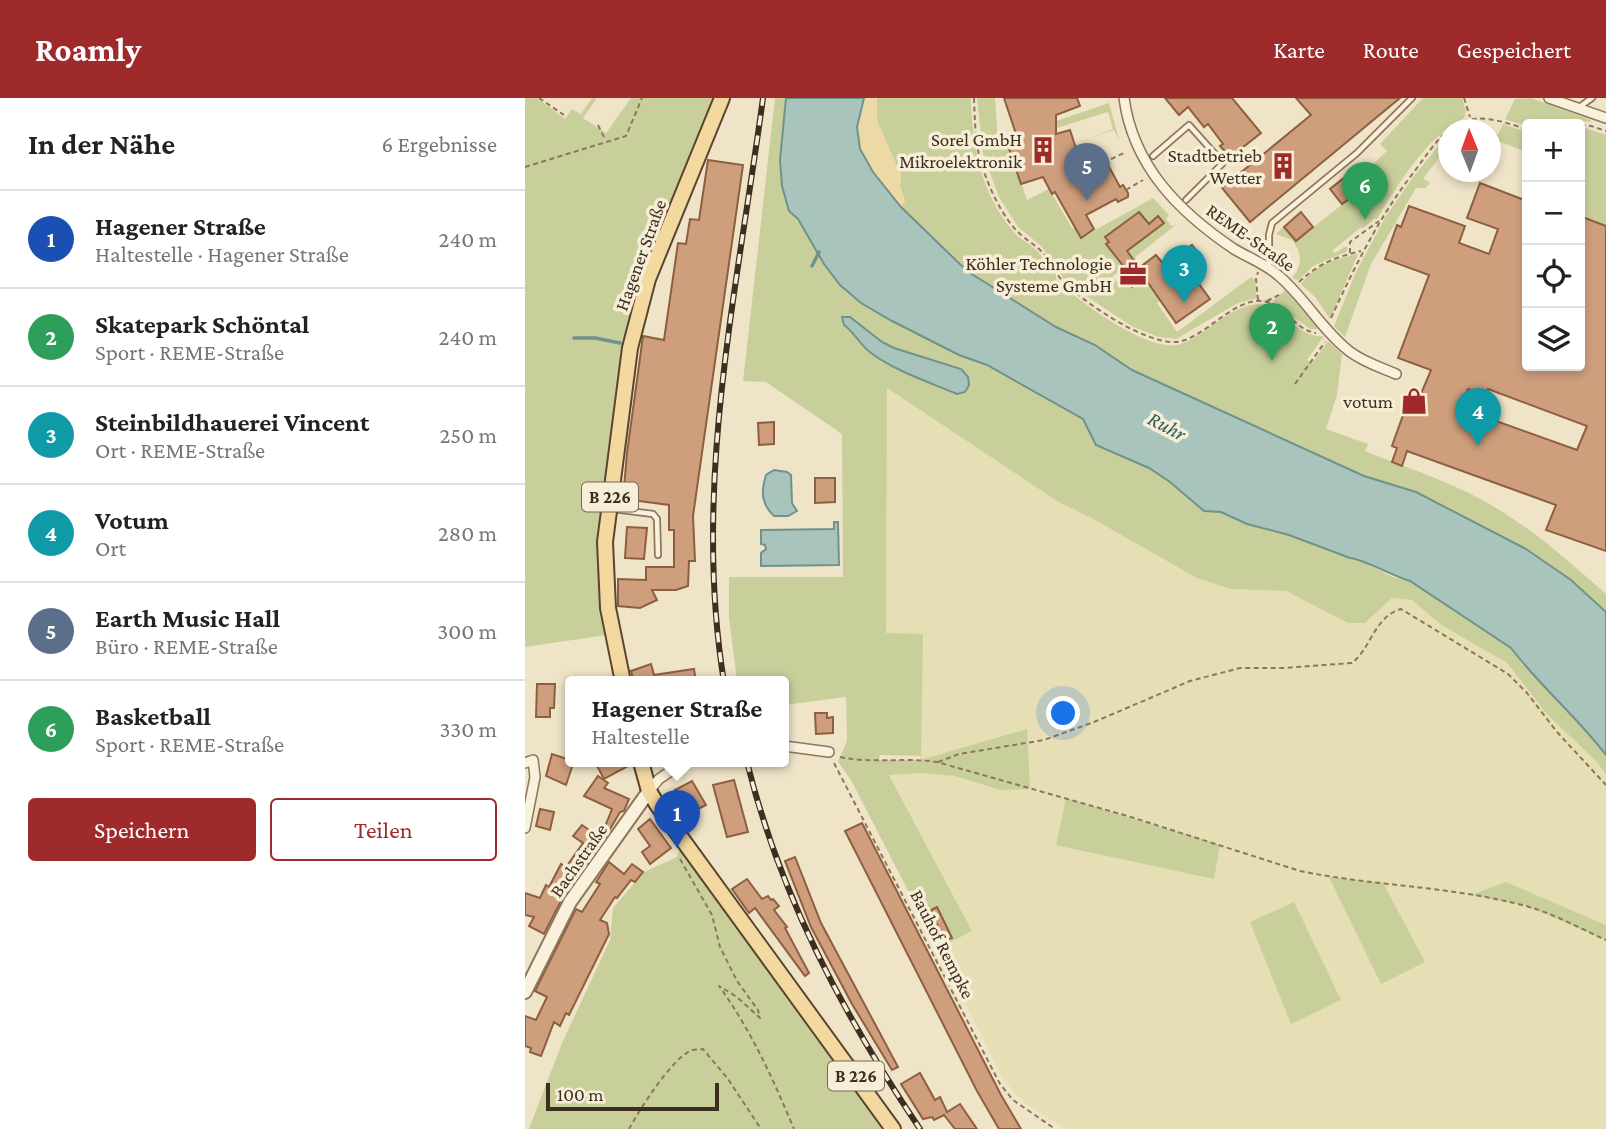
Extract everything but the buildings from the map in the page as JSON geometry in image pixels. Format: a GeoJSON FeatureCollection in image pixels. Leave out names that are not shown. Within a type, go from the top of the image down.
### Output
{"type":"FeatureCollection","features":[{"type":"Feature","properties":{"kind":"main road","name":"Hagener Straße"},"geometry":{"type":"LineString","coordinates":[[622,676],[608,608],[605,542],[630,348],[640,303],[722,98]]}},
{"type":"Feature","properties":{"kind":"main road","name":"B 226"},"geometry":{"type":"LineString","coordinates":[[642,767],[649,791],[684,842],[893,1129]]}},
{"type":"Feature","properties":{"kind":"street","name":"REME-Straße"},"geometry":{"type":"LineString","coordinates":[[1124,98],[1134,138],[1168,195],[1192,219],[1290,285],[1347,349],[1365,361],[1396,374]]}},
{"type":"Feature","properties":{"kind":"street"},"geometry":{"type":"LineString","coordinates":[[1549,98],[1606,118]]}},
{"type":"Feature","properties":{"kind":"street"},"geometry":{"type":"LineString","coordinates":[[789,748],[829,752]]}},
{"type":"Feature","properties":{"kind":"street"},"geometry":{"type":"LineString","coordinates":[[525,763],[533,760],[535,777],[525,828]]}},
{"type":"Feature","properties":{"kind":"street"},"geometry":{"type":"LineString","coordinates":[[649,791],[659,779],[677,767]]}},
{"type":"Feature","properties":{"kind":"street","name":"Bachstraße"},"geometry":{"type":"LineString","coordinates":[[525,992],[570,902],[649,791]]}},
{"type":"Feature","properties":{"kind":"lane"},"geometry":{"type":"LineString","coordinates":[[1265,266],[1272,223],[1357,153],[1412,98]]}},
{"type":"Feature","properties":{"kind":"lane"},"geometry":{"type":"LineString","coordinates":[[1577,108],[1592,98]]}},
{"type":"Feature","properties":{"kind":"lane"},"geometry":{"type":"LineString","coordinates":[[1153,156],[1189,125],[1223,163],[1186,200]]}},
{"type":"Feature","properties":{"kind":"lane"},"geometry":{"type":"LineString","coordinates":[[608,509],[653,514],[657,519],[658,555]]}},
{"type":"Feature","properties":{"kind":"path"},"geometry":{"type":"LineString","coordinates":[[539,98],[564,115]]}},
{"type":"Feature","properties":{"kind":"path"},"geometry":{"type":"LineString","coordinates":[[525,167],[605,140],[626,136],[642,98]]}},
{"type":"Feature","properties":{"kind":"path"},"geometry":{"type":"LineString","coordinates":[[974,98],[978,151],[984,174],[995,198],[1018,232],[1043,253],[1061,279],[1079,295],[1138,333],[1175,342],[1186,339],[1243,304],[1258,300],[1266,302],[1311,332],[1330,331]]}},
{"type":"Feature","properties":{"kind":"path"},"geometry":{"type":"LineString","coordinates":[[1464,98],[1470,119],[1490,119]]}},
{"type":"Feature","properties":{"kind":"path"},"geometry":{"type":"LineString","coordinates":[[1501,122],[1522,128]]}},
{"type":"Feature","properties":{"kind":"path"},"geometry":{"type":"LineString","coordinates":[[597,125],[605,140]]}},
{"type":"Feature","properties":{"kind":"path"},"geometry":{"type":"LineString","coordinates":[[1585,125],[1606,131]]}},
{"type":"Feature","properties":{"kind":"path"},"geometry":{"type":"LineString","coordinates":[[1295,384],[1330,331],[1362,251],[1380,220],[1438,143]]}},
{"type":"Feature","properties":{"kind":"path"},"geometry":{"type":"LineString","coordinates":[[1087,170],[1126,152]]}},
{"type":"Feature","properties":{"kind":"path"},"geometry":{"type":"LineString","coordinates":[[1126,190],[1153,173]]}},
{"type":"Feature","properties":{"kind":"path"},"geometry":{"type":"LineString","coordinates":[[1351,254],[1350,242],[1380,220]]}},
{"type":"Feature","properties":{"kind":"path"},"geometry":{"type":"LineString","coordinates":[[1266,302],[1281,294],[1290,285],[1300,282],[1306,274],[1328,260],[1362,251]]}},
{"type":"Feature","properties":{"kind":"path"},"geometry":{"type":"LineString","coordinates":[[1258,300],[1256,279],[1265,266]]}},
{"type":"Feature","properties":{"kind":"path"},"geometry":{"type":"LineString","coordinates":[[937,762],[959,754],[1027,743],[1066,733],[1190,681],[1240,668],[1352,663],[1359,657],[1377,628],[1393,612],[1401,609],[1508,674],[1606,785]]}},
{"type":"Feature","properties":{"kind":"path"},"geometry":{"type":"LineString","coordinates":[[829,752],[855,760],[937,762],[1131,817],[1300,871],[1524,905],[1606,940]]}},
{"type":"Feature","properties":{"kind":"path","name":"Bauhof Rempke"},"geometry":{"type":"LineString","coordinates":[[829,752],[1000,1084],[1013,1100],[1055,1129]]}},
{"type":"Feature","properties":{"kind":"path"},"geometry":{"type":"LineString","coordinates":[[684,842],[679,858],[712,915],[720,947],[737,981],[758,1010],[759,1018],[737,997],[719,986],[737,1011],[759,1051],[794,1129]]}},
{"type":"Feature","properties":{"kind":"path"},"geometry":{"type":"LineString","coordinates":[[629,1129],[671,1068],[692,1050],[703,1049],[728,1079],[761,1129]]}},
{"type":"Feature","properties":{"kind":"shaded area"},"geometry":{"type":"Polygon","coordinates":[[[887,388],[1057,501],[1231,589],[1286,591],[1348,623],[1365,623],[1392,598],[1412,600],[1440,624],[1507,663],[1547,714],[1598,763],[1606,775],[1606,925],[1506,882],[1472,895],[1524,905],[1606,940],[1606,1129],[1066,1129],[1026,1104],[1013,1091],[1001,1075],[938,949],[972,931],[889,774],[955,776],[1000,790],[1027,729],[920,760],[923,634],[886,634],[887,388]]]}},
{"type":"Feature","properties":{"kind":"green space"},"geometry":{"type":"Polygon","coordinates":[[[525,98],[537,98],[565,119],[572,109],[581,114],[592,98],[597,98],[583,118],[606,133],[631,98],[713,98],[702,126],[703,132],[641,285],[605,542],[613,634],[525,647],[525,98]]]}},
{"type":"Feature","properties":{"kind":"green space"},"geometry":{"type":"Polygon","coordinates":[[[775,98],[786,98],[780,160],[782,186],[789,211],[806,230],[824,264],[892,321],[959,355],[987,365],[1083,419],[1096,445],[1149,468],[1204,511],[1221,512],[1247,524],[1289,535],[1358,559],[1393,577],[1410,581],[1511,648],[1522,664],[1591,734],[1606,755],[1606,775],[1598,763],[1547,714],[1507,663],[1440,624],[1412,600],[1392,598],[1365,623],[1348,623],[1286,591],[1231,589],[1197,578],[1057,501],[887,388],[886,633],[923,634],[921,756],[880,755],[879,760],[920,760],[1027,729],[1030,789],[1000,790],[955,776],[920,773],[889,775],[972,931],[938,949],[851,780],[838,762],[847,741],[846,697],[789,704],[789,676],[736,676],[729,617],[729,577],[843,577],[842,434],[766,382],[743,381],[775,98]]]}},
{"type":"Feature","properties":{"kind":"green space"},"geometry":{"type":"Polygon","coordinates":[[[877,98],[971,98],[973,133],[980,168],[1002,217],[1056,272],[1056,279],[1066,288],[1095,311],[1130,332],[1163,345],[1177,345],[1192,339],[1232,312],[1259,304],[1275,309],[1305,332],[1324,336],[1307,360],[1312,363],[1328,341],[1342,354],[1337,395],[1326,429],[1368,444],[1365,451],[1454,486],[1518,522],[1557,551],[1606,594],[1606,612],[1571,580],[1526,549],[1416,492],[1364,476],[1132,370],[1095,345],[1056,327],[967,271],[901,207],[905,201],[900,187],[901,175],[877,121],[877,98]]]}},
{"type":"Feature","properties":{"kind":"green space"},"geometry":{"type":"Polygon","coordinates":[[[977,98],[995,98],[998,141],[1109,103],[1119,140],[1114,130],[1087,139],[1113,129],[1108,112],[1008,143],[1027,200],[1049,189],[1081,238],[1153,198],[1169,215],[1166,219],[1172,226],[1177,224],[1135,257],[1139,265],[1133,260],[1112,277],[1118,283],[1129,282],[1132,286],[1144,280],[1153,291],[1160,286],[1169,294],[1157,303],[1177,332],[1251,277],[1255,280],[1257,298],[1238,303],[1176,339],[1159,337],[1133,327],[1086,296],[1064,279],[1041,246],[1018,227],[999,197],[983,154],[977,98]]]}},
{"type":"Feature","properties":{"kind":"green space"},"geometry":{"type":"Polygon","coordinates":[[[1423,98],[1462,98],[1466,111],[1464,118],[1438,119],[1438,136],[1404,176],[1377,219],[1362,229],[1361,227],[1332,251],[1335,253],[1346,246],[1346,252],[1313,266],[1299,280],[1292,278],[1299,264],[1298,250],[1292,240],[1276,234],[1284,227],[1296,241],[1359,191],[1355,186],[1367,177],[1365,174],[1372,169],[1371,166],[1387,151],[1380,144],[1423,98]]]}},
{"type":"Feature","properties":{"kind":"green space"},"geometry":{"type":"Polygon","coordinates":[[[1531,98],[1591,120],[1522,119],[1522,124],[1505,119],[1515,99],[1531,98]]]}},
{"type":"Feature","properties":{"kind":"green space"},"geometry":{"type":"Polygon","coordinates":[[[1503,124],[1522,130],[1522,150],[1501,142],[1503,124]]]}},
{"type":"Feature","properties":{"kind":"green space"},"geometry":{"type":"Polygon","coordinates":[[[1585,128],[1606,135],[1606,226],[1585,218],[1585,128]]]}},
{"type":"Feature","properties":{"kind":"green space"},"geometry":{"type":"Polygon","coordinates":[[[1438,146],[1438,159],[1423,179],[1430,182],[1426,188],[1416,188],[1371,264],[1345,337],[1334,326],[1356,272],[1386,216],[1438,146]]]}},
{"type":"Feature","properties":{"kind":"green space"},"geometry":{"type":"Polygon","coordinates":[[[1358,254],[1330,319],[1316,298],[1301,284],[1327,263],[1358,254]]]}},
{"type":"Feature","properties":{"kind":"green space"},"geometry":{"type":"Polygon","coordinates":[[[1285,290],[1305,308],[1319,329],[1310,329],[1273,301],[1285,290]]]}},
{"type":"Feature","properties":{"kind":"green space"},"geometry":{"type":"Polygon","coordinates":[[[1066,798],[1220,845],[1214,879],[1056,845],[1066,798]]]}},
{"type":"Feature","properties":{"kind":"green space"},"geometry":{"type":"Polygon","coordinates":[[[681,844],[887,1129],[529,1129],[562,1043],[610,940],[613,908],[644,872],[677,857],[681,844]]]}},
{"type":"Feature","properties":{"kind":"green space"},"geometry":{"type":"Polygon","coordinates":[[[1329,877],[1383,883],[1425,962],[1381,984],[1329,877]]]}},
{"type":"Feature","properties":{"kind":"green space"},"geometry":{"type":"Polygon","coordinates":[[[1506,882],[1606,925],[1606,940],[1524,905],[1471,895],[1506,882]]]}},
{"type":"Feature","properties":{"kind":"green space"},"geometry":{"type":"Polygon","coordinates":[[[1294,902],[1341,1000],[1291,1024],[1250,922],[1294,902]]]}},
{"type":"Feature","properties":{"kind":"sand"},"geometry":{"type":"Polygon","coordinates":[[[864,98],[877,98],[877,121],[901,175],[900,187],[905,201],[901,207],[871,169],[860,148],[857,125],[864,98]]]}},
{"type":"Feature","properties":{"kind":"water","name":"Ruhr"},"geometry":{"type":"Polygon","coordinates":[[[786,98],[864,98],[857,127],[860,149],[873,172],[901,207],[967,271],[1056,327],[1095,345],[1132,370],[1364,476],[1416,492],[1526,549],[1571,580],[1606,612],[1606,755],[1511,648],[1410,581],[1289,535],[1247,524],[1221,512],[1204,511],[1149,468],[1096,445],[1083,419],[987,365],[959,355],[861,303],[840,285],[824,264],[798,219],[789,211],[782,186],[780,160],[786,98]]]}},
{"type":"Feature","properties":{"kind":"water"},"geometry":{"type":"Polygon","coordinates":[[[842,317],[850,317],[894,348],[961,369],[968,377],[969,385],[965,392],[957,394],[880,359],[867,350],[844,325],[842,317]]]}},
{"type":"Feature","properties":{"kind":"water"},"geometry":{"type":"Polygon","coordinates":[[[774,470],[791,475],[792,503],[797,511],[788,516],[774,516],[764,502],[763,486],[766,475],[774,470]]]}},
{"type":"Feature","properties":{"kind":"water"},"geometry":{"type":"Polygon","coordinates":[[[834,522],[838,522],[839,565],[761,566],[761,553],[766,549],[765,545],[761,544],[761,530],[834,529],[834,522]]]}},
{"type":"Feature","properties":{"kind":"waterway"},"geometry":{"type":"LineString","coordinates":[[812,266],[819,252]]}},
{"type":"Feature","properties":{"kind":"waterway"},"geometry":{"type":"LineString","coordinates":[[574,338],[595,338],[620,343]]}},
{"type":"Feature","properties":{"kind":"railway"},"geometry":{"type":"LineString","coordinates":[[723,676],[715,609],[715,462],[731,316],[763,98]]}},
{"type":"Feature","properties":{"kind":"railway"},"geometry":{"type":"LineString","coordinates":[[748,767],[777,860],[817,953],[866,1043],[920,1129]]}},
{"type":"Feature","properties":{"kind":"place","name":"Sorel GmbH Mikroelektronik"},"geometry":{"type":"Point","coordinates":[1043,150]}},
{"type":"Feature","properties":{"kind":"place","name":"Stadtbetrieb Wetter"},"geometry":{"type":"Point","coordinates":[1283,166]}},
{"type":"Feature","properties":{"kind":"place","name":"Earth Music Hall"},"geometry":{"type":"Point","coordinates":[1087,201]}},
{"type":"Feature","properties":{"kind":"place","name":"Basketball"},"geometry":{"type":"Point","coordinates":[1365,220]}},
{"type":"Feature","properties":{"kind":"place","name":"Köhler Technologie Systeme GmbH"},"geometry":{"type":"Point","coordinates":[1133,274]}},
{"type":"Feature","properties":{"kind":"place","name":"Steinbildhauerei Vincent"},"geometry":{"type":"Point","coordinates":[1184,303]}},
{"type":"Feature","properties":{"kind":"place","name":"Skatepark Schöntal"},"geometry":{"type":"Point","coordinates":[1272,361]}},
{"type":"Feature","properties":{"kind":"place","name":"votum"},"geometry":{"type":"Point","coordinates":[1414,401]}},
{"type":"Feature","properties":{"kind":"place","name":"Votum"},"geometry":{"type":"Point","coordinates":[1478,446]}},
{"type":"Feature","properties":{"kind":"place","name":"Hagener Straße"},"geometry":{"type":"Point","coordinates":[677,848]}}]}
